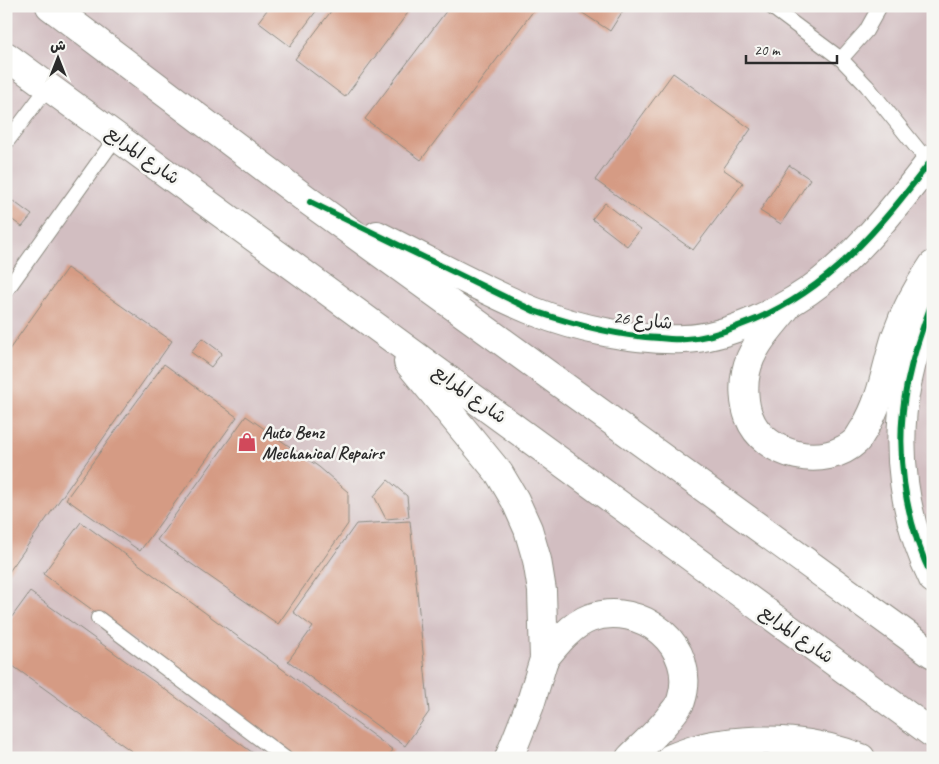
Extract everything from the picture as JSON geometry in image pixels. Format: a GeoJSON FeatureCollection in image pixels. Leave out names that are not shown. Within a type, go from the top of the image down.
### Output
{"type":"FeatureCollection","features":[{"type":"Feature","properties":{"kind":"main road"},"geometry":{"type":"LineString","coordinates":[[50,6],[310,202],[933,654]]}},
{"type":"Feature","properties":{"kind":"main road","name":"شارع المرابع"},"geometry":{"type":"LineString","coordinates":[[6,56],[933,734]]}},
{"type":"Feature","properties":{"kind":"main road","name":"شارع 26"},"geometry":{"type":"LineString","coordinates":[[310,202],[534,311],[570,323],[608,332],[646,338],[685,340],[728,330],[770,314],[821,282],[849,257],[931,160]]}},
{"type":"Feature","properties":{"kind":"main road"},"geometry":{"type":"LineString","coordinates":[[790,303],[753,350],[746,372],[745,388],[749,417],[757,431],[782,450],[798,456],[814,457],[830,454],[845,449],[857,440],[869,421],[878,401],[896,335],[917,290],[933,265]]}},
{"type":"Feature","properties":{"kind":"main road"},"geometry":{"type":"LineString","coordinates":[[933,300],[915,349],[907,386],[902,423],[902,461],[907,499],[916,536],[933,579]]}},
{"type":"Feature","properties":{"kind":"main road"},"geometry":{"type":"LineString","coordinates":[[380,328],[499,473],[515,500],[528,530],[537,560],[542,591],[544,659],[530,705],[509,758]]}},
{"type":"Feature","properties":{"kind":"main road"},"geometry":{"type":"LineString","coordinates":[[544,659],[571,630],[587,619],[606,613],[626,614],[645,620],[661,630],[674,646],[681,664],[684,683],[680,702],[662,729],[630,758]]}},
{"type":"Feature","properties":{"kind":"main road"},"geometry":{"type":"LineString","coordinates":[[671,758],[692,750],[718,744],[762,740],[806,743],[861,758]]}},
{"type":"Feature","properties":{"kind":"lane"},"geometry":{"type":"LineString","coordinates":[[770,6],[841,59],[931,160]]}},
{"type":"Feature","properties":{"kind":"lane"},"geometry":{"type":"LineString","coordinates":[[841,59],[866,31],[880,6]]}},
{"type":"Feature","properties":{"kind":"lane"},"geometry":{"type":"LineString","coordinates":[[6,144],[48,87]]}},
{"type":"Feature","properties":{"kind":"lane"},"geometry":{"type":"LineString","coordinates":[[6,292],[117,136]]}},
{"type":"Feature","properties":{"kind":"lane"},"geometry":{"type":"LineString","coordinates":[[98,618],[284,758]]}},
{"type":"Feature","properties":{"kind":"shaded area"},"geometry":{"type":"Polygon","coordinates":[[[6,6],[933,6],[933,758],[6,758],[6,6]]]}},
{"type":"Feature","properties":{"kind":"building"},"geometry":{"type":"Polygon","coordinates":[[[270,6],[320,6],[290,46],[258,22],[270,6]]]}},
{"type":"Feature","properties":{"kind":"building"},"geometry":{"type":"Polygon","coordinates":[[[335,6],[413,6],[345,97],[295,59],[335,6]]]}},
{"type":"Feature","properties":{"kind":"building"},"geometry":{"type":"Polygon","coordinates":[[[450,6],[537,6],[421,160],[365,119],[450,6]]]}},
{"type":"Feature","properties":{"kind":"building"},"geometry":{"type":"Polygon","coordinates":[[[572,6],[620,6],[624,9],[610,31],[572,6]]]}},
{"type":"Feature","properties":{"kind":"building"},"geometry":{"type":"Polygon","coordinates":[[[673,73],[751,129],[723,169],[743,183],[693,250],[595,180],[673,73]]]}},
{"type":"Feature","properties":{"kind":"building"},"geometry":{"type":"Polygon","coordinates":[[[789,165],[810,179],[781,224],[760,211],[789,165]]]}},
{"type":"Feature","properties":{"kind":"building"},"geometry":{"type":"Polygon","coordinates":[[[13,201],[32,215],[22,227],[6,215],[6,209],[13,201]]]}},
{"type":"Feature","properties":{"kind":"building"},"geometry":{"type":"Polygon","coordinates":[[[605,203],[640,230],[627,246],[592,219],[605,203]]]}},
{"type":"Feature","properties":{"kind":"building"},"geometry":{"type":"Polygon","coordinates":[[[67,268],[172,341],[6,576],[6,354],[67,268]]]}},
{"type":"Feature","properties":{"kind":"building"},"geometry":{"type":"Polygon","coordinates":[[[202,338],[222,353],[211,367],[191,352],[202,338]]]}},
{"type":"Feature","properties":{"kind":"building"},"geometry":{"type":"Polygon","coordinates":[[[164,364],[237,417],[140,551],[66,499],[164,364]]]}},
{"type":"Feature","properties":{"kind":"building"},"geometry":{"type":"Polygon","coordinates":[[[246,416],[319,467],[348,492],[348,524],[278,624],[157,540],[246,416]]]}},
{"type":"Feature","properties":{"kind":"building"},"geometry":{"type":"Polygon","coordinates":[[[388,480],[407,496],[409,517],[386,519],[374,496],[388,480]]]}},
{"type":"Feature","properties":{"kind":"building"},"geometry":{"type":"Polygon","coordinates":[[[410,521],[429,712],[405,746],[288,661],[313,627],[293,612],[356,524],[410,521]]]}},
{"type":"Feature","properties":{"kind":"building"},"geometry":{"type":"Polygon","coordinates":[[[81,522],[393,750],[387,758],[296,758],[43,574],[81,522]]]}},
{"type":"Feature","properties":{"kind":"building"},"geometry":{"type":"Polygon","coordinates":[[[30,592],[260,758],[141,758],[6,661],[6,625],[30,592]]]}},
{"type":"Feature","properties":{"kind":"cycle path"},"geometry":{"type":"LineString","coordinates":[[310,202],[534,311],[611,332],[643,337],[683,339],[707,336],[735,328],[771,312],[799,296],[825,277],[871,234],[933,158]]}},
{"type":"Feature","properties":{"kind":"cycle path"},"geometry":{"type":"LineString","coordinates":[[933,300],[909,373],[903,408],[902,433],[904,484],[909,509],[923,557],[933,579]]}},
{"type":"Feature","properties":{"kind":"place","name":"Auto Benz Mechanical Repairs"},"geometry":{"type":"Point","coordinates":[247,442]}}]}
